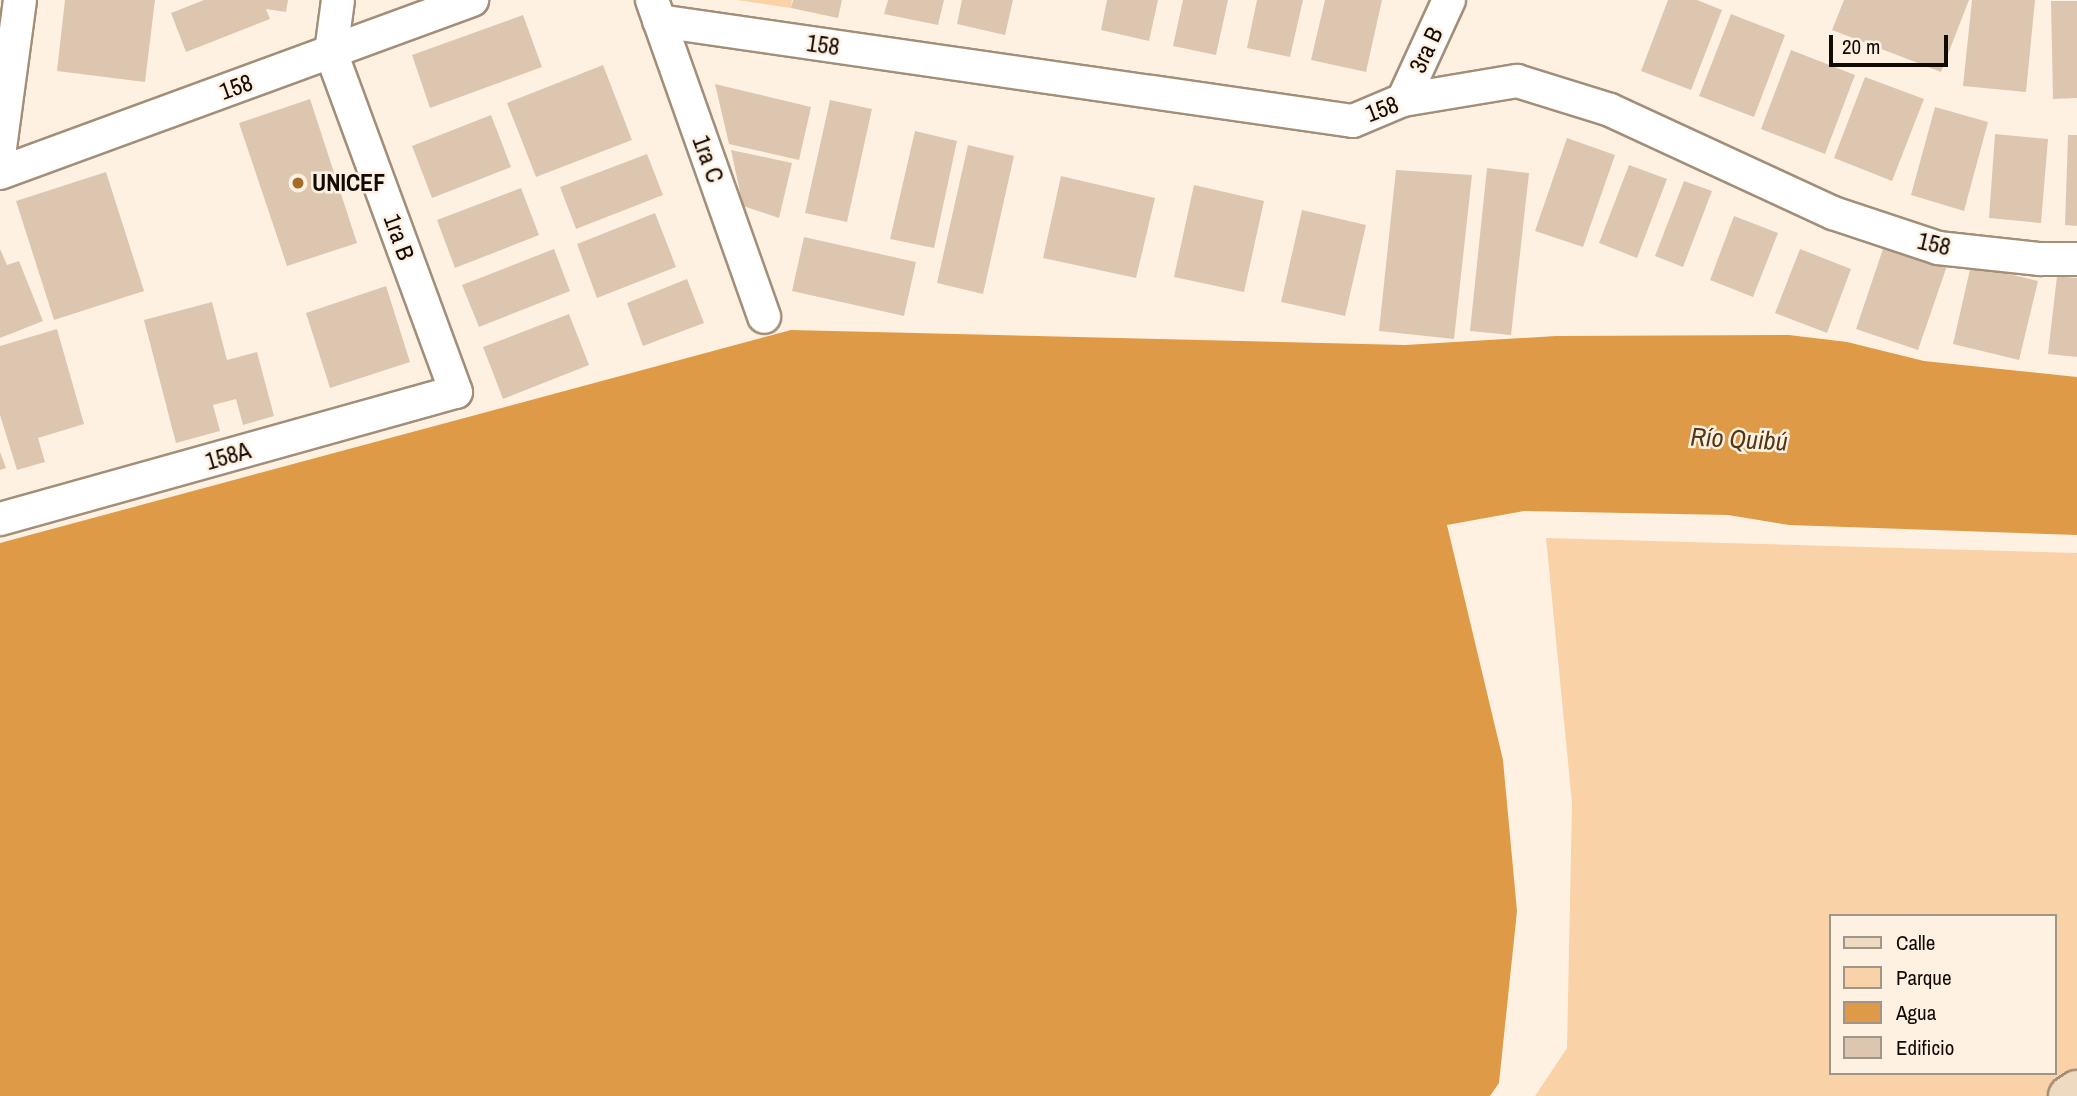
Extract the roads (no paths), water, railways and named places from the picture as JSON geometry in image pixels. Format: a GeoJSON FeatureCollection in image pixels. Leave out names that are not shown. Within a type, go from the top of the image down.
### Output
{"type":"FeatureCollection","features":[{"type":"Feature","properties":{"kind":"street"},"geometry":{"type":"LineString","coordinates":[[0,148],[20,0]]}},
{"type":"Feature","properties":{"kind":"street","name":"1ra B"},"geometry":{"type":"LineString","coordinates":[[338,0],[331,52],[456,392]]}},
{"type":"Feature","properties":{"kind":"street","name":"158"},"geometry":{"type":"LineString","coordinates":[[0,173],[472,0]]}},
{"type":"Feature","properties":{"kind":"street","name":"3ra B"},"geometry":{"type":"LineString","coordinates":[[1402,100],[1448,0]]}},
{"type":"Feature","properties":{"kind":"street","name":"158"},"geometry":{"type":"LineString","coordinates":[[655,10],[1353,121],[1402,100],[1517,81],[1610,110],[1833,213],[1938,247],[2040,260],[2077,259]]}},
{"type":"Feature","properties":{"kind":"street","name":"1ra C"},"geometry":{"type":"LineString","coordinates":[[655,10],[764,317]]}},
{"type":"Feature","properties":{"kind":"street","name":"158A"},"geometry":{"type":"LineString","coordinates":[[0,519],[456,392]]}},
{"type":"Feature","properties":{"kind":"street"},"geometry":{"type":"LineString","coordinates":[[2068,1096],[2077,1090]]}},
{"type":"Feature","properties":{"kind":"water","name":"Río Quibú"},"geometry":{"type":"Polygon","coordinates":[[[791,330],[1405,345],[1556,336],[1789,335],[1847,342],[1924,361],[2077,377],[2077,535],[1789,525],[1728,515],[1524,511],[1447,525],[1503,760],[1517,911],[1499,1083],[1490,1096],[0,1096],[0,543],[791,330]]]}},
{"type":"Feature","properties":{"kind":"place","name":"UNICEF"},"geometry":{"type":"Point","coordinates":[298,183]}}]}
